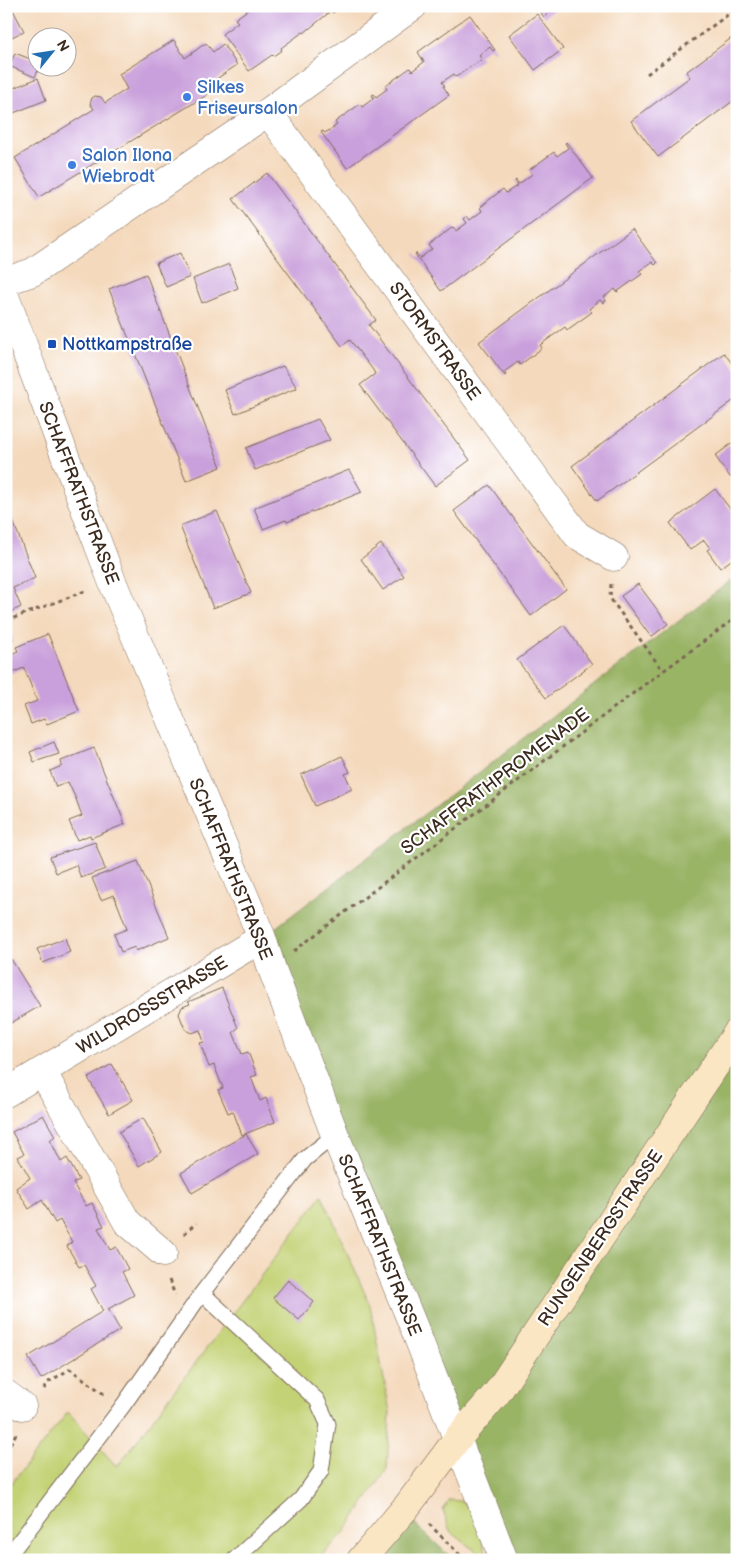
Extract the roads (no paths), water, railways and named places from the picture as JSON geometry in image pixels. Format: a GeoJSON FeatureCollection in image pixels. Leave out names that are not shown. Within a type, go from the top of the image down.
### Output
{"type":"FeatureCollection","features":[{"type":"Feature","properties":{"kind":"street"},"geometry":{"type":"LineString","coordinates":[[6,281],[33,272],[268,112],[413,6]]}},
{"type":"Feature","properties":{"kind":"street","name":"STORMSTRASSE"},"geometry":{"type":"LineString","coordinates":[[268,112],[577,536],[614,557]]}},
{"type":"Feature","properties":{"kind":"street","name":"SCHAFFRATHSTRASSE"},"geometry":{"type":"LineString","coordinates":[[6,299],[112,581],[262,938],[335,1134],[458,1438]]}},
{"type":"Feature","properties":{"kind":"street","name":"WILDROSSSTRASSE"},"geometry":{"type":"LineString","coordinates":[[6,1093],[262,938]]}},
{"type":"Feature","properties":{"kind":"street","name":"RUNGENBERGSTRASSE"},"geometry":{"type":"LineString","coordinates":[[361,1560],[408,1506],[458,1438],[496,1394],[737,1033]]}},
{"type":"Feature","properties":{"kind":"street"},"geometry":{"type":"LineString","coordinates":[[42,1071],[127,1222],[163,1253]]}},
{"type":"Feature","properties":{"kind":"street"},"geometry":{"type":"LineString","coordinates":[[458,1438],[504,1560]]}},
{"type":"Feature","properties":{"kind":"lane"},"geometry":{"type":"LineString","coordinates":[[6,1559],[122,1406],[202,1294],[305,1158],[335,1134]]}},
{"type":"Feature","properties":{"kind":"lane"},"geometry":{"type":"LineString","coordinates":[[202,1294],[317,1400],[328,1424],[321,1471],[301,1499],[234,1560]]}},
{"type":"Feature","properties":{"kind":"place","name":"Silkes Friseursalon"},"geometry":{"type":"Point","coordinates":[187,97]}},
{"type":"Feature","properties":{"kind":"place","name":"Salon Ilona Wiebrodt"},"geometry":{"type":"Point","coordinates":[72,165]}},
{"type":"Feature","properties":{"kind":"place","name":"Nottkampstraße"},"geometry":{"type":"Point","coordinates":[52,344]}}]}
